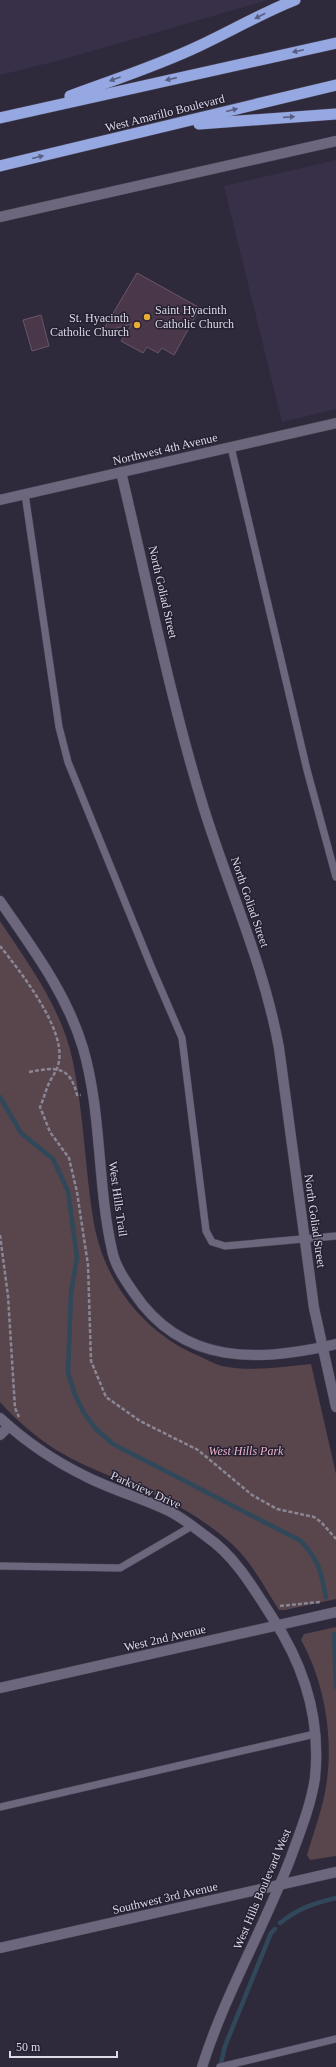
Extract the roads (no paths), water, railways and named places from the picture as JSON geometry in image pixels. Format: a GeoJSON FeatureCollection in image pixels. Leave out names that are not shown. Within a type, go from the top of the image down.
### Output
{"type":"FeatureCollection","features":[{"type":"Feature","properties":{"kind":"highway"},"geometry":{"type":"LineString","coordinates":[[25,112],[138,71],[198,47],[272,9],[296,0]]}},
{"type":"Feature","properties":{"kind":"highway"},"geometry":{"type":"LineString","coordinates":[[0,118],[336,43]]}},
{"type":"Feature","properties":{"kind":"highway","name":"West Amarillo Boulevard"},"geometry":{"type":"LineString","coordinates":[[0,166],[336,85]]}},
{"type":"Feature","properties":{"kind":"highway"},"geometry":{"type":"LineString","coordinates":[[166,126],[336,114]]}},
{"type":"Feature","properties":{"kind":"street"},"geometry":{"type":"LineString","coordinates":[[0,217],[336,141]]}},
{"type":"Feature","properties":{"kind":"street","name":"Northwest 4th Avenue"},"geometry":{"type":"LineString","coordinates":[[0,500],[336,423]]}},
{"type":"Feature","properties":{"kind":"street","name":"North Goliad Street"},"geometry":{"type":"LineString","coordinates":[[121,472],[189,758],[272,1010],[279,1048],[314,1308],[336,1407]]}},
{"type":"Feature","properties":{"kind":"street","name":"West Hills Trail"},"geometry":{"type":"LineString","coordinates":[[0,901],[47,969],[66,1004],[82,1047],[92,1094],[104,1211],[112,1252],[122,1275],[142,1305],[167,1328],[189,1342],[221,1352],[260,1356],[286,1354],[336,1344]]}},
{"type":"Feature","properties":{"kind":"street","name":"Parkview Drive"},"geometry":{"type":"LineString","coordinates":[[0,1418],[30,1443],[69,1468],[106,1486],[172,1513],[211,1539],[227,1554],[258,1595],[278,1626]]}},
{"type":"Feature","properties":{"kind":"street"},"geometry":{"type":"LineString","coordinates":[[0,1435],[9,1426]]}},
{"type":"Feature","properties":{"kind":"street","name":"West 2nd Avenue"},"geometry":{"type":"LineString","coordinates":[[0,1688],[336,1612]]}},
{"type":"Feature","properties":{"kind":"street","name":"West Hills Boulevard West"},"geometry":{"type":"LineString","coordinates":[[202,2067],[217,2024],[280,1885],[310,1800],[316,1763],[315,1734],[310,1696],[300,1666],[278,1626]]}},
{"type":"Feature","properties":{"kind":"street","name":"Southwest 3rd Avenue"},"geometry":{"type":"LineString","coordinates":[[0,1948],[336,1872]]}},
{"type":"Feature","properties":{"kind":"lane"},"geometry":{"type":"LineString","coordinates":[[231,447],[307,770],[336,877]]}},
{"type":"Feature","properties":{"kind":"lane"},"geometry":{"type":"LineString","coordinates":[[25,494],[59,727],[68,762],[182,1038],[206,1231],[212,1242],[225,1246],[336,1236]]}},
{"type":"Feature","properties":{"kind":"lane"},"geometry":{"type":"LineString","coordinates":[[0,1566],[120,1568],[192,1526]]}},
{"type":"Feature","properties":{"kind":"lane"},"geometry":{"type":"LineString","coordinates":[[0,1808],[315,1734]]}},
{"type":"Feature","properties":{"kind":"lane"},"geometry":{"type":"LineString","coordinates":[[220,2067],[336,2039]]}},
{"type":"Feature","properties":{"kind":"waterway"},"geometry":{"type":"LineString","coordinates":[[0,1097],[21,1133],[53,1159],[68,1191],[77,1257],[71,1293],[68,1373],[75,1395],[84,1413],[96,1429],[113,1444],[301,1541],[316,1561],[323,1580],[326,1597]]}},
{"type":"Feature","properties":{"kind":"waterway"},"geometry":{"type":"LineString","coordinates":[[334,1634],[336,1687]]}},
{"type":"Feature","properties":{"kind":"waterway"},"geometry":{"type":"LineString","coordinates":[[280,1923],[306,1907],[336,1898]]}},
{"type":"Feature","properties":{"kind":"waterway"},"geometry":{"type":"LineString","coordinates":[[220,2067],[225,2046],[271,1933],[275,1929]]}},
{"type":"Feature","properties":{"kind":"place","name":"Saint Hyacinth Catholic Church"},"geometry":{"type":"Point","coordinates":[147,317]}},
{"type":"Feature","properties":{"kind":"place","name":"St. Hyacinth Catholic Church"},"geometry":{"type":"Point","coordinates":[137,325]}},
{"type":"Feature","properties":{"kind":"park label","name":"West Hills Park"},"geometry":{"type":"Point","coordinates":[246,1451]}}]}
